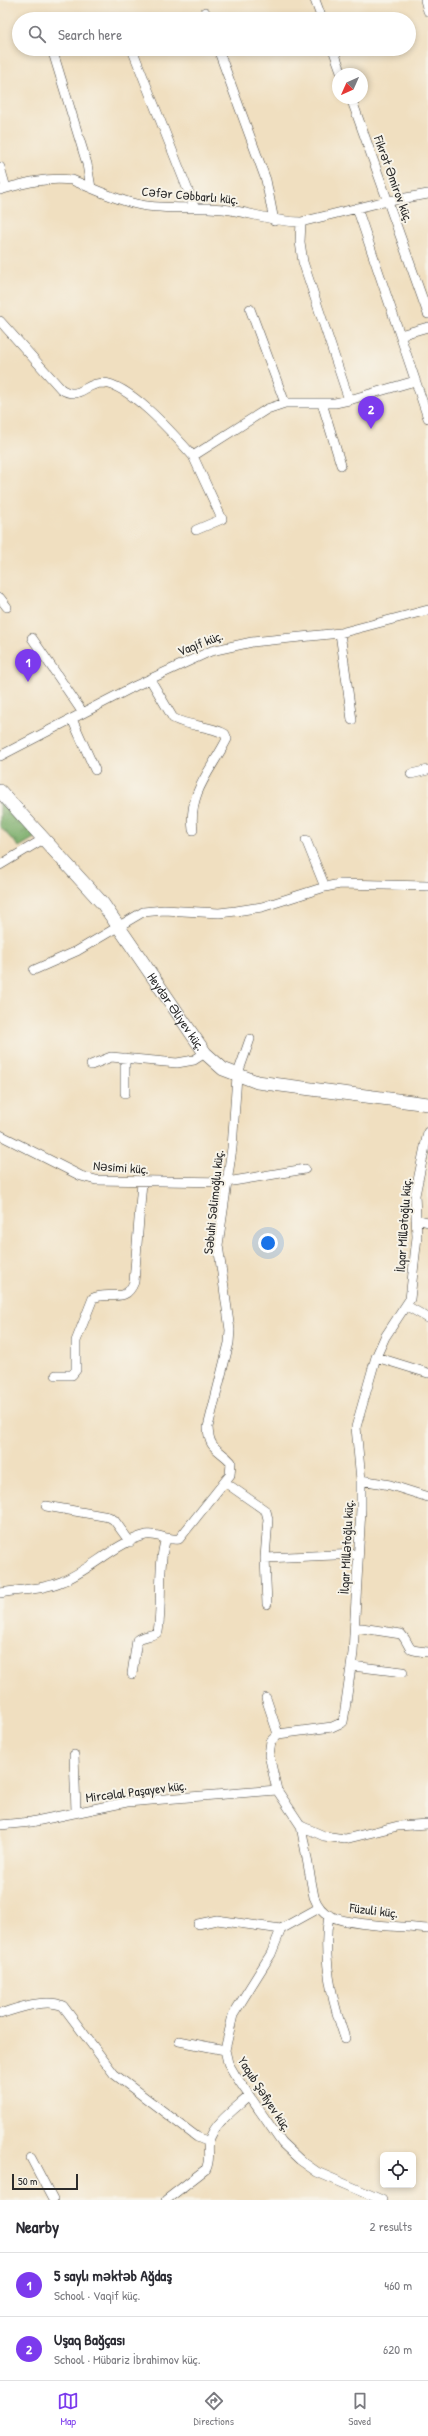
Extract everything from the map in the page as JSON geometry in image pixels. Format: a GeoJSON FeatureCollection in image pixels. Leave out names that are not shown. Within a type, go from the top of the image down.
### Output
{"type":"FeatureCollection","features":[{"type":"Feature","properties":{"kind":"main road","name":"Heydər Əliyev küç."},"geometry":{"type":"LineString","coordinates":[[0,791],[45,838],[88,887],[118,925],[205,1053],[214,1063],[237,1076],[257,1082],[428,1104]]}},
{"type":"Feature","properties":{"kind":"street"},"geometry":{"type":"LineString","coordinates":[[315,0],[319,12]]}},
{"type":"Feature","properties":{"kind":"street"},"geometry":{"type":"LineString","coordinates":[[425,0],[428,11]]}},
{"type":"Feature","properties":{"kind":"street"},"geometry":{"type":"LineString","coordinates":[[54,56],[87,164],[91,188]]}},
{"type":"Feature","properties":{"kind":"street"},"geometry":{"type":"LineString","coordinates":[[135,56],[195,208]]}},
{"type":"Feature","properties":{"kind":"street"},"geometry":{"type":"LineString","coordinates":[[221,56],[266,180],[274,221]]}},
{"type":"Feature","properties":{"kind":"street"},"geometry":{"type":"LineString","coordinates":[[336,56],[340,68]]}},
{"type":"Feature","properties":{"kind":"street","name":"Fikrət Əmirov küç."},"geometry":{"type":"LineString","coordinates":[[353,104],[428,314]]}},
{"type":"Feature","properties":{"kind":"street"},"geometry":{"type":"LineString","coordinates":[[0,167],[3,189]]}},
{"type":"Feature","properties":{"kind":"street","name":"Cəfər Cəbbarlı küç."},"geometry":{"type":"LineString","coordinates":[[3,189],[38,179],[72,180],[91,188],[143,205],[242,212],[274,221],[301,222],[388,201],[428,194]]}},
{"type":"Feature","properties":{"kind":"street"},"geometry":{"type":"LineString","coordinates":[[357,208],[428,418]]}},
{"type":"Feature","properties":{"kind":"street"},"geometry":{"type":"LineString","coordinates":[[301,222],[300,242],[303,262],[349,400]]}},
{"type":"Feature","properties":{"kind":"street"},"geometry":{"type":"LineString","coordinates":[[250,309],[285,404]]}},
{"type":"Feature","properties":{"kind":"street"},"geometry":{"type":"LineString","coordinates":[[0,320],[60,390],[68,394],[75,394],[93,385],[104,383],[115,387],[145,407],[193,456],[222,519],[196,530]]}},
{"type":"Feature","properties":{"kind":"street"},"geometry":{"type":"LineString","coordinates":[[400,335],[428,327]]}},
{"type":"Feature","properties":{"kind":"street"},"geometry":{"type":"LineString","coordinates":[[193,456],[247,420],[267,409],[285,404],[322,403],[349,400],[415,381]]}},
{"type":"Feature","properties":{"kind":"street"},"geometry":{"type":"LineString","coordinates":[[322,403],[341,466]]}},
{"type":"Feature","properties":{"kind":"street"},"geometry":{"type":"LineString","coordinates":[[0,598],[7,607]]}},
{"type":"Feature","properties":{"kind":"street","name":"Vaqif küç."},"geometry":{"type":"LineString","coordinates":[[0,756],[198,655],[236,644],[340,633],[427,612]]}},
{"type":"Feature","properties":{"kind":"street"},"geometry":{"type":"LineString","coordinates":[[340,633],[352,720]]}},
{"type":"Feature","properties":{"kind":"street"},"geometry":{"type":"LineString","coordinates":[[32,638],[83,713]]}},
{"type":"Feature","properties":{"kind":"street"},"geometry":{"type":"LineString","coordinates":[[150,679],[173,718],[179,721],[218,730],[225,734],[227,739],[199,787],[191,815],[193,830]]}},
{"type":"Feature","properties":{"kind":"street"},"geometry":{"type":"LineString","coordinates":[[72,719],[95,770]]}},
{"type":"Feature","properties":{"kind":"street"},"geometry":{"type":"LineString","coordinates":[[411,774],[428,770]]}},
{"type":"Feature","properties":{"kind":"street"},"geometry":{"type":"LineString","coordinates":[[0,865],[45,838]]}},
{"type":"Feature","properties":{"kind":"street"},"geometry":{"type":"LineString","coordinates":[[306,840],[325,886]]}},
{"type":"Feature","properties":{"kind":"street"},"geometry":{"type":"LineString","coordinates":[[34,970],[77,951],[118,925],[143,912],[164,910],[219,913],[262,907],[325,886],[340,884],[428,886]]}},
{"type":"Feature","properties":{"kind":"street","name":"Səbuhi Səlimoğlu küç."},"geometry":{"type":"LineString","coordinates":[[0,1594],[62,1582],[130,1542],[153,1535],[174,1540],[184,1535],[230,1475],[231,1462],[213,1448],[209,1438],[208,1427],[229,1343],[230,1330],[218,1245],[232,1148],[237,1076],[250,1039]]}},
{"type":"Feature","properties":{"kind":"street"},"geometry":{"type":"LineString","coordinates":[[91,1065],[103,1058],[125,1058],[177,1063],[194,1060],[205,1053]]}},
{"type":"Feature","properties":{"kind":"street"},"geometry":{"type":"LineString","coordinates":[[125,1058],[125,1093]]}},
{"type":"Feature","properties":{"kind":"street","name":"İlqar Millətoğlu küç."},"geometry":{"type":"LineString","coordinates":[[278,1734],[332,1727],[342,1722],[352,1666],[355,1627],[361,1480],[356,1427],[358,1414],[376,1357],[385,1337],[407,1306],[410,1299],[416,1253],[417,1186],[428,1132]]}},
{"type":"Feature","properties":{"kind":"street","name":"Nəsimi küç."},"geometry":{"type":"LineString","coordinates":[[0,1135],[81,1176],[96,1180],[142,1182],[227,1182],[305,1169]]}},
{"type":"Feature","properties":{"kind":"street"},"geometry":{"type":"LineString","coordinates":[[56,1375],[72,1375],[76,1370],[76,1340],[93,1298],[101,1295],[123,1296],[130,1291],[134,1282],[142,1182]]}},
{"type":"Feature","properties":{"kind":"street"},"geometry":{"type":"LineString","coordinates":[[416,1219],[428,1222]]}},
{"type":"Feature","properties":{"kind":"street"},"geometry":{"type":"LineString","coordinates":[[407,1306],[428,1318]]}},
{"type":"Feature","properties":{"kind":"street"},"geometry":{"type":"LineString","coordinates":[[376,1357],[428,1373]]}},
{"type":"Feature","properties":{"kind":"street"},"geometry":{"type":"LineString","coordinates":[[361,1480],[390,1485],[428,1497]]}},
{"type":"Feature","properties":{"kind":"street"},"geometry":{"type":"LineString","coordinates":[[226,1482],[266,1511],[268,1519],[265,1558],[266,1604]]}},
{"type":"Feature","properties":{"kind":"street"},"geometry":{"type":"LineString","coordinates":[[46,1506],[114,1520],[130,1542]]}},
{"type":"Feature","properties":{"kind":"street"},"geometry":{"type":"LineString","coordinates":[[132,1674],[137,1640],[141,1637],[153,1636],[158,1632],[162,1606],[161,1558],[166,1538]]}},
{"type":"Feature","properties":{"kind":"street"},"geometry":{"type":"LineString","coordinates":[[265,1558],[358,1554]]}},
{"type":"Feature","properties":{"kind":"street"},"geometry":{"type":"LineString","coordinates":[[355,1627],[401,1634],[408,1648],[414,1651],[428,1652]]}},
{"type":"Feature","properties":{"kind":"street"},"geometry":{"type":"LineString","coordinates":[[352,1666],[402,1672]]}},
{"type":"Feature","properties":{"kind":"street"},"geometry":{"type":"LineString","coordinates":[[198,1924],[217,1920],[281,1929],[319,1908],[314,1897],[301,1826],[278,1790],[268,1746],[273,1736],[278,1734],[266,1698]]}},
{"type":"Feature","properties":{"kind":"street"},"geometry":{"type":"LineString","coordinates":[[74,1755],[76,1812]]}},
{"type":"Feature","properties":{"kind":"street","name":"Mircəlal Paşayev küç."},"geometry":{"type":"LineString","coordinates":[[0,1825],[31,1822],[127,1802],[278,1790]]}},
{"type":"Feature","properties":{"kind":"street"},"geometry":{"type":"LineString","coordinates":[[301,1826],[324,1836],[345,1839],[398,1826],[428,1824]]}},
{"type":"Feature","properties":{"kind":"street","name":"Füzuli küç."},"geometry":{"type":"LineString","coordinates":[[319,1908],[329,1915],[351,1921],[428,1929]]}},
{"type":"Feature","properties":{"kind":"street"},"geometry":{"type":"LineString","coordinates":[[329,1915],[327,1957],[329,1981],[345,2038]]}},
{"type":"Feature","properties":{"kind":"street","name":"Yaqub Şəfiyev küç."},"geometry":{"type":"LineString","coordinates":[[281,1929],[271,1954],[233,2015],[225,2050],[228,2063],[270,2129],[300,2160],[317,2172],[382,2200]]}},
{"type":"Feature","properties":{"kind":"street"},"geometry":{"type":"LineString","coordinates":[[0,2014],[18,2008],[56,2003],[63,2006],[114,2074],[197,2137],[209,2142]]}},
{"type":"Feature","properties":{"kind":"street"},"geometry":{"type":"LineString","coordinates":[[179,2041],[225,2050]]}},
{"type":"Feature","properties":{"kind":"street"},"geometry":{"type":"LineString","coordinates":[[166,2200],[206,2168],[209,2163],[209,2142],[220,2124],[249,2096]]}},
{"type":"Feature","properties":{"kind":"street"},"geometry":{"type":"LineString","coordinates":[[31,2158],[53,2200]]}},
{"type":"Feature","properties":{"kind":"green space"},"geometry":{"type":"Polygon","coordinates":[[[0,798],[36,837],[19,847],[0,827],[0,798]]]}},
{"type":"Feature","properties":{"kind":"place","name":"Uşaq Bağçası"},"geometry":{"type":"Point","coordinates":[371,429]}},
{"type":"Feature","properties":{"kind":"place","name":"5 saylı məktəb Ağdaş"},"geometry":{"type":"Point","coordinates":[28,682]}}]}
